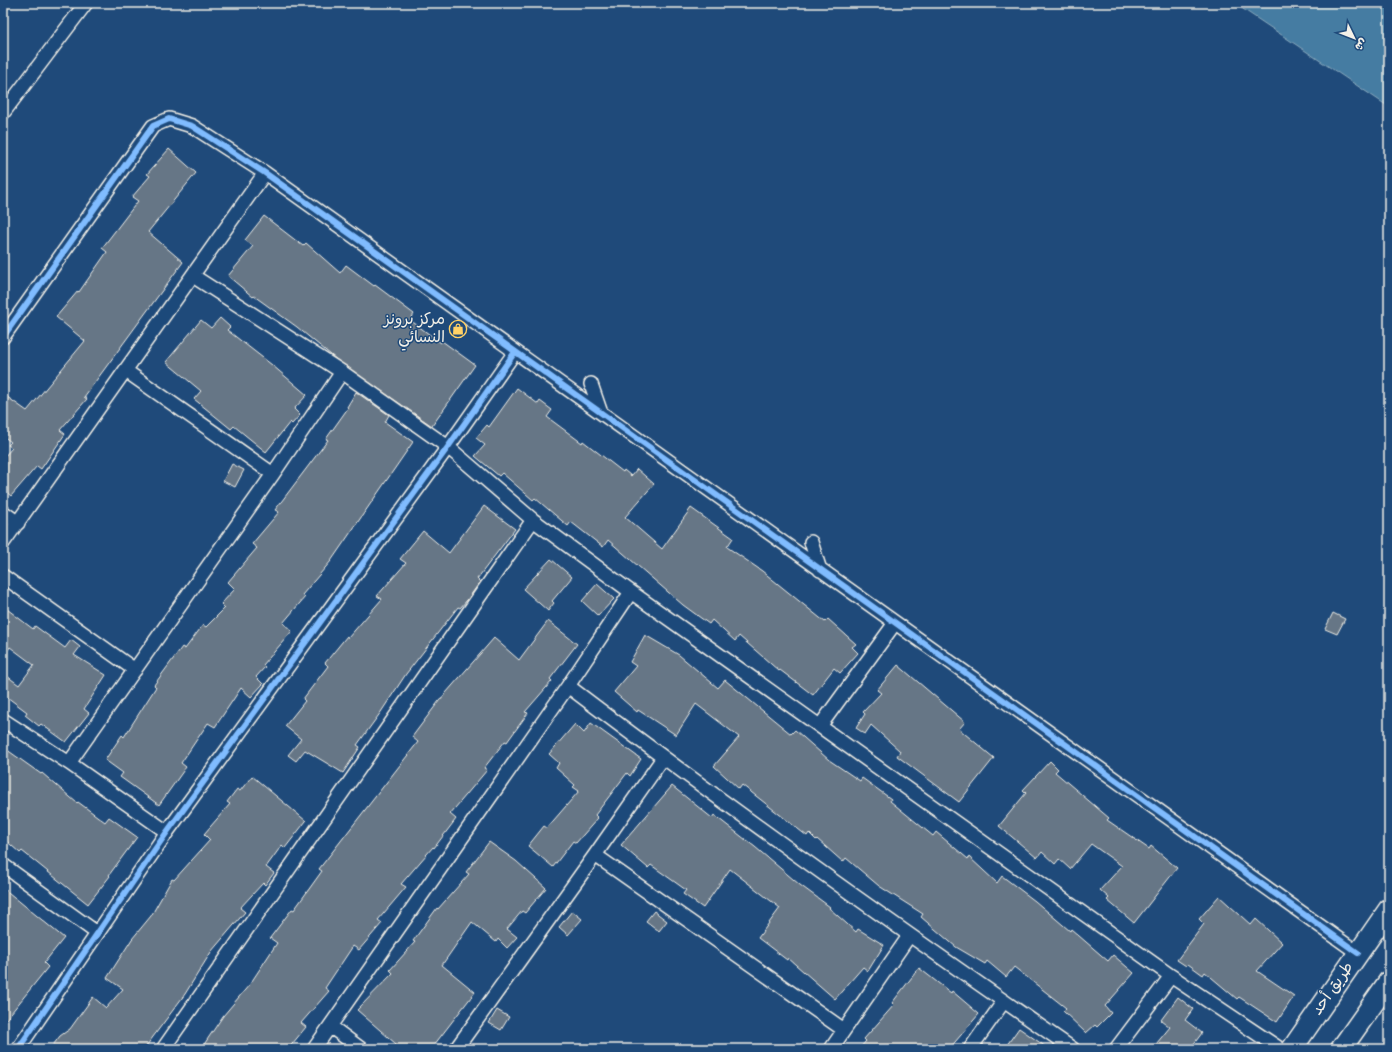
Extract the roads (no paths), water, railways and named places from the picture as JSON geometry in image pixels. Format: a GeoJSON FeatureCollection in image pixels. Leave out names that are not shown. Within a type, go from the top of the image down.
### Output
{"type":"FeatureCollection","features":[{"type":"Feature","properties":{"kind":"main road","name":"طريق أحد"},"geometry":{"type":"LineString","coordinates":[[1292,1049],[1389,909]]}},
{"type":"Feature","properties":{"kind":"main road"},"geometry":{"type":"LineString","coordinates":[[1348,1046],[1389,980]]}},
{"type":"Feature","properties":{"kind":"street"},"geometry":{"type":"LineString","coordinates":[[3,113],[86,3]]}},
{"type":"Feature","properties":{"kind":"street"},"geometry":{"type":"LineString","coordinates":[[5,330],[153,126],[169,119],[192,126],[265,173],[1358,953]]}},
{"type":"Feature","properties":{"kind":"street"},"geometry":{"type":"LineString","coordinates":[[3,544],[265,173]]}},
{"type":"Feature","properties":{"kind":"street"},"geometry":{"type":"LineString","coordinates":[[193,276],[342,372],[448,447],[532,520],[631,592],[1171,976],[1280,1049]]}},
{"type":"Feature","properties":{"kind":"street"},"geometry":{"type":"LineString","coordinates":[[18,1049],[167,832],[448,447],[515,352]]}},
{"type":"Feature","properties":{"kind":"street"},"geometry":{"type":"LineString","coordinates":[[126,371],[273,474]]}},
{"type":"Feature","properties":{"kind":"street"},"geometry":{"type":"LineString","coordinates":[[69,762],[273,474],[342,372]]}},
{"type":"Feature","properties":{"kind":"street"},"geometry":{"type":"LineString","coordinates":[[591,384],[601,413]]}},
{"type":"Feature","properties":{"kind":"street"},"geometry":{"type":"LineString","coordinates":[[3,512],[18,522]]}},
{"type":"Feature","properties":{"kind":"street"},"geometry":{"type":"LineString","coordinates":[[163,1049],[532,520]]}},
{"type":"Feature","properties":{"kind":"street"},"geometry":{"type":"LineString","coordinates":[[811,542],[820,570]]}},
{"type":"Feature","properties":{"kind":"street"},"geometry":{"type":"LineString","coordinates":[[3,576],[135,670]]}},
{"type":"Feature","properties":{"kind":"street"},"geometry":{"type":"LineString","coordinates":[[314,1049],[568,686],[631,592]]}},
{"type":"Feature","properties":{"kind":"street"},"geometry":{"type":"LineString","coordinates":[[820,726],[894,623]]}},
{"type":"Feature","properties":{"kind":"street"},"geometry":{"type":"LineString","coordinates":[[568,686],[663,758],[909,936],[1073,1049]]}},
{"type":"Feature","properties":{"kind":"street"},"geometry":{"type":"LineString","coordinates":[[3,720],[69,762],[167,832]]}},
{"type":"Feature","properties":{"kind":"street"},"geometry":{"type":"LineString","coordinates":[[456,1049],[596,855],[663,758]]}},
{"type":"Feature","properties":{"kind":"street"},"geometry":{"type":"LineString","coordinates":[[596,855],[844,1030]]}},
{"type":"Feature","properties":{"kind":"street"},"geometry":{"type":"LineString","coordinates":[[3,865],[97,933]]}},
{"type":"Feature","properties":{"kind":"street"},"geometry":{"type":"LineString","coordinates":[[831,1049],[909,936]]}},
{"type":"Feature","properties":{"kind":"street"},"geometry":{"type":"LineString","coordinates":[[1116,1049],[1171,976]]}},
{"type":"Feature","properties":{"kind":"street"},"geometry":{"type":"LineString","coordinates":[[970,1049],[1004,1001]]}},
{"type":"Feature","properties":{"kind":"street"},"geometry":{"type":"LineString","coordinates":[[330,1026],[361,1049]]}},
{"type":"Feature","properties":{"kind":"water"},"geometry":{"type":"Polygon","coordinates":[[[1234,3],[1389,3],[1389,107],[1234,3]]]}},
{"type":"Feature","properties":{"kind":"place","name":"مركز برونز النسائي"},"geometry":{"type":"Point","coordinates":[458,329]}}]}
